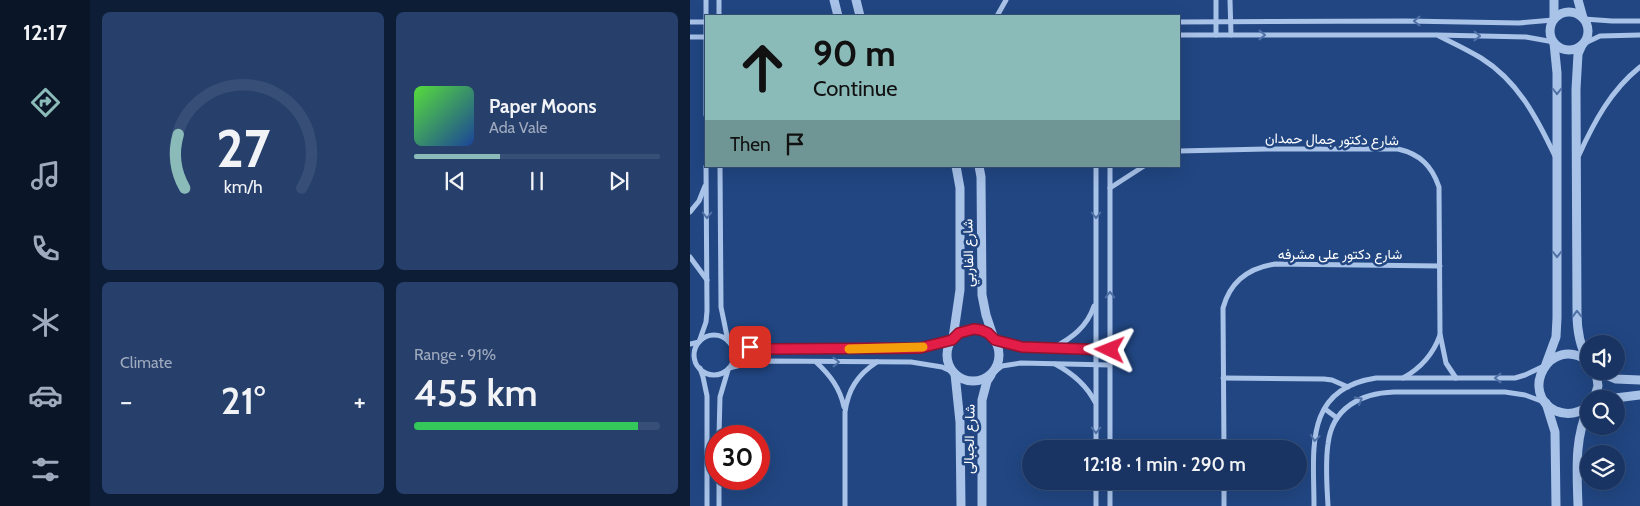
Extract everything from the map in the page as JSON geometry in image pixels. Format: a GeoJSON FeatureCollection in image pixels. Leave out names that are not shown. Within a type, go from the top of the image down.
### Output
{"type":"FeatureCollection","features":[{"type":"Feature","properties":{"kind":"street"},"geometry":{"type":"LineString","coordinates":[[706,0],[706,15]]}},
{"type":"Feature","properties":{"kind":"street"},"geometry":{"type":"LineString","coordinates":[[719,0],[719,15]]}},
{"type":"Feature","properties":{"kind":"street"},"geometry":{"type":"LineString","coordinates":[[834,0],[838,15]]}},
{"type":"Feature","properties":{"kind":"street"},"geometry":{"type":"LineString","coordinates":[[856,0],[860,15]]}},
{"type":"Feature","properties":{"kind":"street"},"geometry":{"type":"LineString","coordinates":[[998,15],[1006,0]]}},
{"type":"Feature","properties":{"kind":"street"},"geometry":{"type":"LineString","coordinates":[[1216,0],[1216,35]]}},
{"type":"Feature","properties":{"kind":"street"},"geometry":{"type":"LineString","coordinates":[[1230,0],[1231,35]]}},
{"type":"Feature","properties":{"kind":"street"},"geometry":{"type":"LineString","coordinates":[[1554,0],[1554,20],[1550,31],[1554,42],[1557,73],[1557,328],[1553,347],[1539,380],[1541,395],[1555,432],[1556,506]]}},
{"type":"Feature","properties":{"kind":"street"},"geometry":{"type":"LineString","coordinates":[[1578,0],[1588,28],[1576,65],[1577,326],[1580,340]]}},
{"type":"Feature","properties":{"kind":"street"},"geometry":{"type":"LineString","coordinates":[[1180,22],[1406,21],[1519,23],[1554,20],[1565,12],[1571,12],[1583,18],[1640,21]]}},
{"type":"Feature","properties":{"kind":"street"},"geometry":{"type":"LineString","coordinates":[[690,22],[705,22]]}},
{"type":"Feature","properties":{"kind":"street"},"geometry":{"type":"LineString","coordinates":[[1180,35],[1526,37],[1554,42],[1559,47],[1571,50],[1600,36],[1640,35]]}},
{"type":"Feature","properties":{"kind":"street"},"geometry":{"type":"LineString","coordinates":[[1437,35],[1482,59],[1500,72],[1516,88],[1530,106],[1557,159]]}},
{"type":"Feature","properties":{"kind":"street"},"geometry":{"type":"LineString","coordinates":[[690,37],[705,37]]}},
{"type":"Feature","properties":{"kind":"street"},"geometry":{"type":"LineString","coordinates":[[1576,160],[1597,117],[1608,100],[1640,67]]}},
{"type":"Feature","properties":{"kind":"street","name":"شارع دكتور جمال حمدان"},"geometry":{"type":"LineString","coordinates":[[1180,151],[1389,149],[1408,151],[1425,162],[1436,178],[1439,187],[1440,334],[1446,363],[1456,378]]}},
{"type":"Feature","properties":{"kind":"street"},"geometry":{"type":"LineString","coordinates":[[706,167],[708,311],[706,322],[696,347],[695,358],[703,377],[707,396],[707,506]]}},
{"type":"Feature","properties":{"kind":"street"},"geometry":{"type":"LineString","coordinates":[[719,425],[720,397],[734,358],[722,307],[720,167]]}},
{"type":"Feature","properties":{"kind":"street","name":"شارع الفاربي"},"geometry":{"type":"LineString","coordinates":[[953,339],[960,290],[960,188],[956,167]]}},
{"type":"Feature","properties":{"kind":"street","name":"شارع الفاربي"},"geometry":{"type":"LineString","coordinates":[[980,167],[982,295],[994,339]]}},
{"type":"Feature","properties":{"kind":"street"},"geometry":{"type":"LineString","coordinates":[[1096,167],[1096,440]]}},
{"type":"Feature","properties":{"kind":"street"},"geometry":{"type":"LineString","coordinates":[[1110,167],[1110,440]]}},
{"type":"Feature","properties":{"kind":"street"},"geometry":{"type":"LineString","coordinates":[[1110,188],[1142,167]]}},
{"type":"Feature","properties":{"kind":"street"},"geometry":{"type":"LineString","coordinates":[[690,212],[699,201],[706,183]]}},
{"type":"Feature","properties":{"kind":"street"},"geometry":{"type":"LineString","coordinates":[[690,257],[707,280]]}},
{"type":"Feature","properties":{"kind":"street","name":"شارع دكتور على مشرفه"},"geometry":{"type":"LineString","coordinates":[[1224,440],[1223,308],[1235,283],[1249,272],[1267,265],[1440,266]]}},
{"type":"Feature","properties":{"kind":"street"},"geometry":{"type":"LineString","coordinates":[[1052,348],[1075,335],[1085,325],[1092,314],[1096,301]]}},
{"type":"Feature","properties":{"kind":"street"},"geometry":{"type":"LineString","coordinates":[[954,373],[947,359],[947,352],[953,339],[959,333],[974,329],[981,330],[994,339],[1022,347],[1110,350]]}},
{"type":"Feature","properties":{"kind":"street","name":"شارع دكتور جمال حمدان"},"geometry":{"type":"LineString","coordinates":[[1402,378],[1422,365],[1433,350],[1440,334]]}},
{"type":"Feature","properties":{"kind":"street"},"geometry":{"type":"LineString","coordinates":[[690,344],[714,335],[750,347],[770,349],[911,348],[932,346],[953,339]]}},
{"type":"Feature","properties":{"kind":"street"},"geometry":{"type":"LineString","coordinates":[[992,373],[999,360],[998,346],[994,339]]}},
{"type":"Feature","properties":{"kind":"street"},"geometry":{"type":"LineString","coordinates":[[1314,506],[1314,443],[1317,426],[1325,409],[1335,397],[1348,387],[1366,379],[1515,378],[1545,365],[1559,355],[1566,354],[1580,357]]}},
{"type":"Feature","properties":{"kind":"street"},"geometry":{"type":"LineString","coordinates":[[690,364],[714,375],[760,361],[921,363],[942,367],[966,381],[973,382],[986,378],[1002,366],[1012,363],[1110,365]]}},
{"type":"Feature","properties":{"kind":"street"},"geometry":{"type":"LineString","coordinates":[[816,362],[836,384],[845,412]]}},
{"type":"Feature","properties":{"kind":"street"},"geometry":{"type":"LineString","coordinates":[[845,506],[845,412],[847,400],[854,383],[867,369],[877,362]]}},
{"type":"Feature","properties":{"kind":"street"},"geometry":{"type":"LineString","coordinates":[[1052,363],[1074,375],[1083,383],[1096,404]]}},
{"type":"Feature","properties":{"kind":"street","name":"شارع الجبالى"},"geometry":{"type":"LineString","coordinates":[[954,373],[960,422],[961,506]]}},
{"type":"Feature","properties":{"kind":"street","name":"شارع الجبالى"},"geometry":{"type":"LineString","coordinates":[[982,506],[982,400],[987,381],[992,373]]}},
{"type":"Feature","properties":{"kind":"street"},"geometry":{"type":"LineString","coordinates":[[1223,378],[1324,379],[1332,380],[1348,387]]}},
{"type":"Feature","properties":{"kind":"street"},"geometry":{"type":"LineString","coordinates":[[1625,379],[1640,380]]}},
{"type":"Feature","properties":{"kind":"street"},"geometry":{"type":"LineString","coordinates":[[1328,506],[1328,443],[1331,430],[1345,408],[1367,395],[1379,392],[1505,392],[1525,395],[1545,402],[1558,412],[1566,414],[1580,410]]}},
{"type":"Feature","properties":{"kind":"street"},"geometry":{"type":"LineString","coordinates":[[1625,397],[1640,395]]}},
{"type":"Feature","properties":{"kind":"street"},"geometry":{"type":"LineString","coordinates":[[1325,409],[1337,418]]}},
{"type":"Feature","properties":{"kind":"street"},"geometry":{"type":"LineString","coordinates":[[1578,506],[1578,443],[1580,433]]}},
{"type":"Feature","properties":{"kind":"street"},"geometry":{"type":"LineString","coordinates":[[719,490],[719,506]]}},
{"type":"Feature","properties":{"kind":"street"},"geometry":{"type":"LineString","coordinates":[[1096,490],[1096,506]]}},
{"type":"Feature","properties":{"kind":"street"},"geometry":{"type":"LineString","coordinates":[[1110,490],[1110,506]]}},
{"type":"Feature","properties":{"kind":"street"},"geometry":{"type":"LineString","coordinates":[[1224,490],[1224,506]]}},
{"type":"Feature","properties":{"kind":"slow traffic"},"geometry":{"type":"LineString","coordinates":[[849,349],[923,347]]}},
{"type":"Feature","properties":{"kind":"route"},"geometry":{"type":"LineString","coordinates":[[750,347],[770,349],[920,348],[952,340],[959,333],[974,329],[988,333],[995,340],[1022,347],[1110,350]]}}]}
